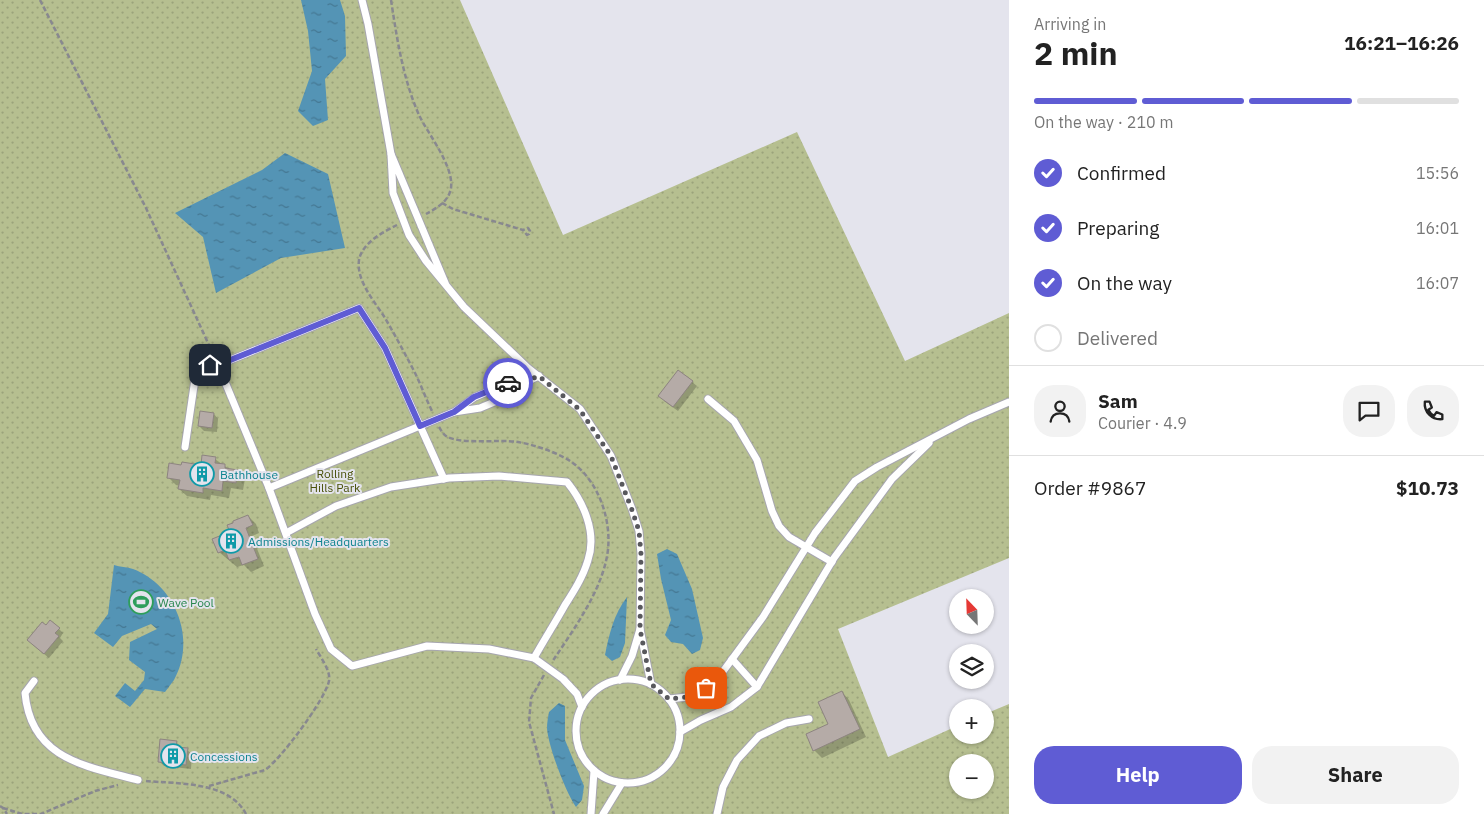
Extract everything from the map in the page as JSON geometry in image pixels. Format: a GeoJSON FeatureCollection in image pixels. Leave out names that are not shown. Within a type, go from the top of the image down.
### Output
{"type":"FeatureCollection","features":[{"type":"Feature","properties":{"kind":"lane"},"geometry":{"type":"LineString","coordinates":[[362,0],[391,154],[393,193],[408,235],[426,261],[464,307],[539,376],[580,410],[611,456],[639,531],[640,629],[651,684]]}},
{"type":"Feature","properties":{"kind":"lane"},"geometry":{"type":"LineString","coordinates":[[391,154],[446,285]]}},
{"type":"Feature","properties":{"kind":"lane"},"geometry":{"type":"LineString","coordinates":[[185,447],[195,379],[204,368],[218,365],[359,308],[385,348],[444,479]]}},
{"type":"Feature","properties":{"kind":"lane"},"geometry":{"type":"LineString","coordinates":[[218,365],[269,488],[331,649],[352,666],[427,646],[489,649],[534,658],[563,679],[577,694],[582,706]]}},
{"type":"Feature","properties":{"kind":"lane"},"geometry":{"type":"LineString","coordinates":[[454,412],[474,397],[518,379],[528,381],[539,376]]}},
{"type":"Feature","properties":{"kind":"lane"},"geometry":{"type":"LineString","coordinates":[[269,488],[454,412],[480,408],[523,390],[528,381]]}},
{"type":"Feature","properties":{"kind":"lane"},"geometry":{"type":"LineString","coordinates":[[708,399],[734,422],[757,460],[778,526],[789,537],[832,562]]}},
{"type":"Feature","properties":{"kind":"lane"},"geometry":{"type":"LineString","coordinates":[[669,699],[696,696],[716,681],[763,617],[815,533],[855,481],[877,466],[969,419],[1009,402]]}},
{"type":"Feature","properties":{"kind":"lane"},"geometry":{"type":"LineString","coordinates":[[680,732],[701,720],[731,707],[757,687],[832,562],[892,479],[935,438]]}},
{"type":"Feature","properties":{"kind":"lane"},"geometry":{"type":"LineString","coordinates":[[286,533],[336,506],[391,487],[444,479],[499,476],[567,482],[583,506],[590,525],[589,559],[582,576],[534,658]]}},
{"type":"Feature","properties":{"kind":"lane"},"geometry":{"type":"LineString","coordinates":[[620,680],[632,656],[640,629]]}},
{"type":"Feature","properties":{"kind":"lane"},"geometry":{"type":"LineString","coordinates":[[732,659],[757,687]]}},
{"type":"Feature","properties":{"kind":"lane"},"geometry":{"type":"LineString","coordinates":[[620,680],[636,680],[651,684],[669,699],[677,714],[680,732],[677,749],[662,770],[640,782],[622,783],[607,779],[594,771],[583,758],[576,741],[576,723],[582,706],[592,694],[605,684],[620,680]]}},
{"type":"Feature","properties":{"kind":"lane"},"geometry":{"type":"LineString","coordinates":[[34,681],[25,693],[26,710],[36,731],[50,747],[67,759],[98,770],[138,780]]}},
{"type":"Feature","properties":{"kind":"lane"},"geometry":{"type":"LineString","coordinates":[[718,814],[723,787],[737,760],[759,736],[786,723],[809,719]]}},
{"type":"Feature","properties":{"kind":"lane"},"geometry":{"type":"LineString","coordinates":[[591,814],[594,771]]}},
{"type":"Feature","properties":{"kind":"lane"},"geometry":{"type":"LineString","coordinates":[[603,814],[622,783]]}},
{"type":"Feature","properties":{"kind":"path"},"geometry":{"type":"LineString","coordinates":[[40,0],[146,208],[218,365]]}},
{"type":"Feature","properties":{"kind":"path"},"geometry":{"type":"LineString","coordinates":[[442,204],[453,210],[523,230]]}},
{"type":"Feature","properties":{"kind":"path"},"geometry":{"type":"LineString","coordinates":[[207,786],[265,770],[272,765],[316,707],[327,687],[329,675],[316,649]]}},
{"type":"Feature","properties":{"kind":"path"},"geometry":{"type":"LineString","coordinates":[[138,780],[207,786],[230,796],[246,814]]}},
{"type":"Feature","properties":{"kind":"path"},"geometry":{"type":"LineString","coordinates":[[2,807],[22,814],[41,814],[95,792],[121,785]]}},
{"type":"Feature","properties":{"kind":"path"},"geometry":{"type":"LineString","coordinates":[[2,807],[7,814]]}},
{"type":"Feature","properties":{"kind":"green space","name":"Rolling Hills Park"},"geometry":{"type":"Polygon","coordinates":[[[0,0],[460,0],[563,235],[797,132],[905,361],[1009,313],[1009,558],[838,629],[888,757],[949,730],[949,744],[994,744],[994,710],[1009,704],[1009,814],[0,814],[0,0]]]}},
{"type":"Feature","properties":{"kind":"water"},"geometry":{"type":"Polygon","coordinates":[[[301,0],[340,0],[345,16],[346,56],[325,79],[328,120],[313,126],[298,111],[312,71],[308,31],[301,0]]]}},
{"type":"Feature","properties":{"kind":"water"},"geometry":{"type":"Polygon","coordinates":[[[285,153],[328,174],[345,248],[281,258],[216,293],[203,237],[175,213],[262,170],[285,153]]]}},
{"type":"Feature","properties":{"kind":"water"},"geometry":{"type":"Polygon","coordinates":[[[667,549],[677,554],[692,589],[703,638],[700,650],[692,654],[683,644],[671,642],[665,635],[671,620],[657,554],[667,549]]]}},
{"type":"Feature","properties":{"kind":"water"},"geometry":{"type":"Polygon","coordinates":[[[114,565],[133,569],[161,587],[171,601],[178,616],[182,632],[181,664],[174,680],[165,692],[145,689],[130,707],[115,696],[125,683],[135,691],[144,680],[145,672],[129,660],[130,642],[157,629],[151,624],[122,636],[113,647],[94,633],[108,614],[114,565]]]}},
{"type":"Feature","properties":{"kind":"water"},"geometry":{"type":"Polygon","coordinates":[[[627,597],[625,643],[620,657],[612,661],[605,655],[608,639],[615,617],[627,597]]]}},
{"type":"Feature","properties":{"kind":"water"},"geometry":{"type":"Polygon","coordinates":[[[559,703],[565,706],[565,740],[584,786],[582,800],[576,807],[558,769],[548,736],[549,712],[559,703]]]}},
{"type":"Feature","properties":{"kind":"building"},"geometry":{"type":"Polygon","coordinates":[[[678,370],[693,381],[673,407],[658,396],[678,370]]]}},
{"type":"Feature","properties":{"kind":"building"},"geometry":{"type":"Polygon","coordinates":[[[200,411],[214,413],[212,428],[198,426],[200,411]]]}},
{"type":"Feature","properties":{"kind":"building","name":"Bathhouse"},"geometry":{"type":"Polygon","coordinates":[[[202,455],[216,457],[215,463],[225,464],[225,468],[238,470],[236,483],[223,481],[222,491],[203,488],[203,493],[178,489],[180,480],[167,478],[169,463],[181,465],[182,462],[201,465],[202,455]]]}},
{"type":"Feature","properties":{"kind":"building","name":"Admissions/Headquarters"},"geometry":{"type":"Polygon","coordinates":[[[248,515],[253,525],[246,528],[258,559],[242,565],[239,557],[229,560],[225,550],[218,553],[212,539],[230,532],[227,525],[248,515]]]}},
{"type":"Feature","properties":{"kind":"building"},"geometry":{"type":"Polygon","coordinates":[[[50,620],[60,628],[55,633],[59,636],[44,654],[27,640],[42,622],[46,625],[50,620]]]}},
{"type":"Feature","properties":{"kind":"building"},"geometry":{"type":"Polygon","coordinates":[[[842,691],[860,729],[813,751],[806,734],[828,724],[818,702],[842,691]]]}},
{"type":"Feature","properties":{"kind":"building","name":"Concessions"},"geometry":{"type":"Polygon","coordinates":[[[160,739],[177,741],[176,747],[188,748],[186,765],[158,762],[160,739]]]}},
{"type":"Feature","properties":{"kind":"way so far"},"geometry":{"type":"LineString","coordinates":[[508,383],[518,379],[528,381],[539,376],[580,410],[611,456],[639,531],[641,554],[640,629],[651,684],[669,699],[696,696],[706,688]]}},
{"type":"Feature","properties":{"kind":"place","name":"Bathhouse"},"geometry":{"type":"Point","coordinates":[202,474]}},
{"type":"Feature","properties":{"kind":"place","name":"Admissions/Headquarters"},"geometry":{"type":"Point","coordinates":[231,541]}},
{"type":"Feature","properties":{"kind":"place","name":"Wave Pool"},"geometry":{"type":"Point","coordinates":[141,602]}},
{"type":"Feature","properties":{"kind":"place","name":"Concessions"},"geometry":{"type":"Point","coordinates":[173,756]}},
{"type":"Feature","properties":{"kind":"route"},"geometry":{"type":"LineString","coordinates":[[210,365],[218,365],[359,308],[385,348],[420,426],[454,412],[474,397],[508,383]]}}]}
